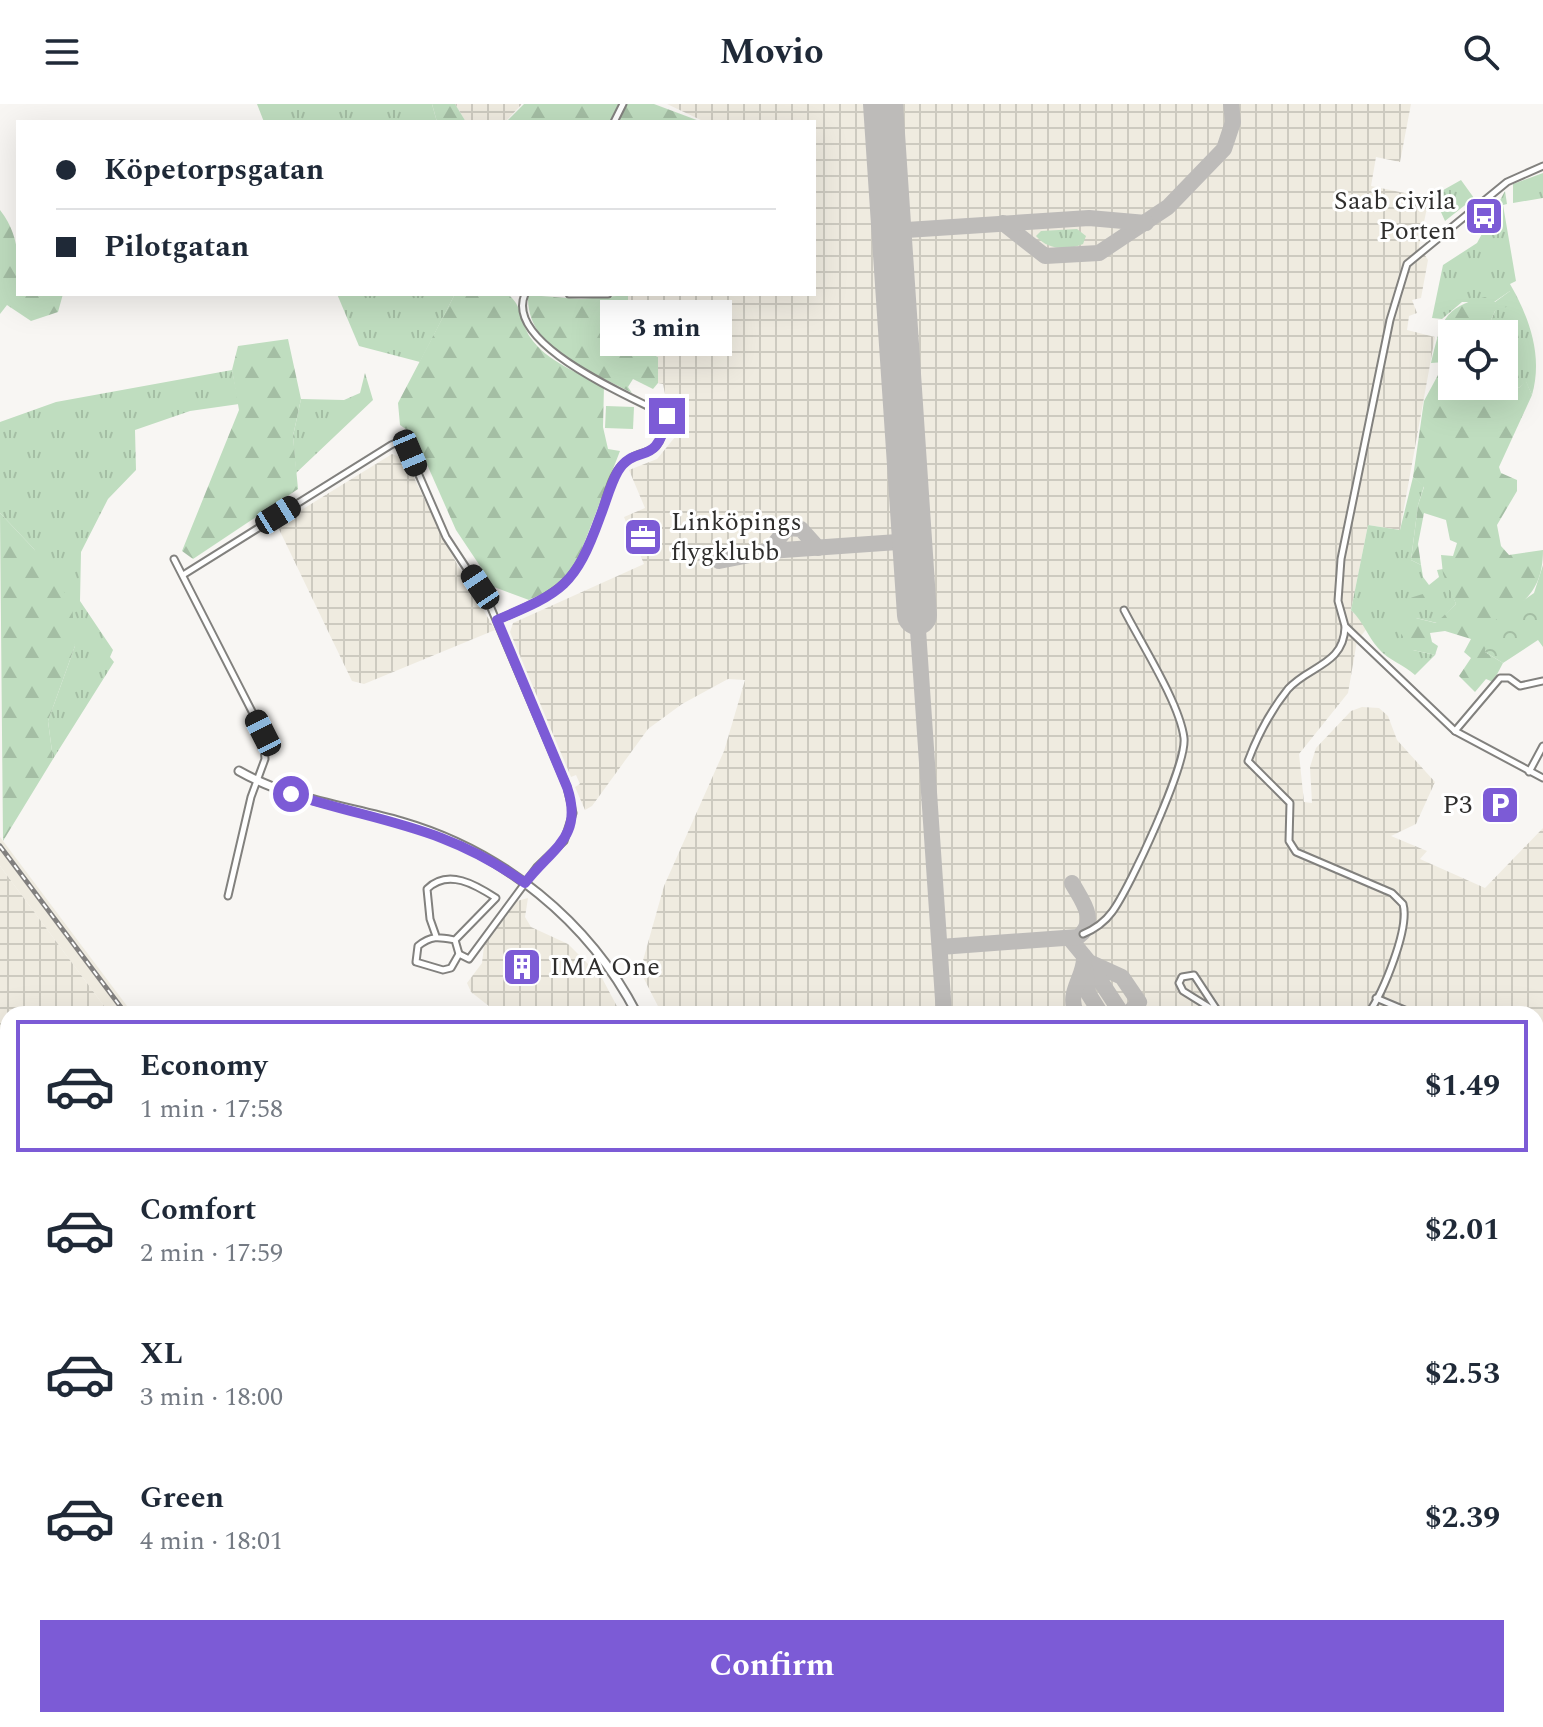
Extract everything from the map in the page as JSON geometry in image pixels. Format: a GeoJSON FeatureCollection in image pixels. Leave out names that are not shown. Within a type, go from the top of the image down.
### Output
{"type":"FeatureCollection","features":[{"type":"Feature","properties":{"kind":"street"},"geometry":{"type":"LineString","coordinates":[[1372,1006],[1405,922],[1403,904],[1392,893],[1296,852],[1289,841],[1287,798],[1248,761],[1290,687],[1330,660],[1343,641],[1345,626],[1338,601],[1341,559],[1390,320],[1407,264],[1507,182],[1531,168],[1543,166]]}},
{"type":"Feature","properties":{"kind":"street"},"geometry":{"type":"LineString","coordinates":[[497,620],[550,597],[569,581],[588,551],[616,475],[628,461],[655,450],[664,435],[667,416],[546,348],[527,325],[522,301],[524,296]]}},
{"type":"Feature","properties":{"kind":"street"},"geometry":{"type":"LineString","coordinates":[[183,575],[400,441],[405,443],[446,537],[497,620],[567,787],[573,813],[564,841],[525,883],[469,959],[459,954]]}},
{"type":"Feature","properties":{"kind":"street"},"geometry":{"type":"LineString","coordinates":[[174,559],[263,733],[267,749],[228,896]]}},
{"type":"Feature","properties":{"kind":"street"},"geometry":{"type":"LineString","coordinates":[[1083,934],[1097,928],[1114,910],[1178,775],[1185,749],[1179,719],[1124,610]]}},
{"type":"Feature","properties":{"kind":"street"},"geometry":{"type":"LineString","coordinates":[[1345,626],[1455,731],[1543,778]]}},
{"type":"Feature","properties":{"kind":"street"},"geometry":{"type":"LineString","coordinates":[[1455,731],[1500,678],[1509,678],[1520,686],[1543,681]]}},
{"type":"Feature","properties":{"kind":"street"},"geometry":{"type":"LineString","coordinates":[[1529,772],[1543,746]]}},
{"type":"Feature","properties":{"kind":"street"},"geometry":{"type":"LineString","coordinates":[[239,771],[257,781],[312,801],[440,835],[477,852],[525,883],[591,945],[632,1006]]}},
{"type":"Feature","properties":{"kind":"street"},"geometry":{"type":"LineString","coordinates":[[436,936],[430,919],[427,889],[449,880],[466,881],[496,898],[455,940]]}},
{"type":"Feature","properties":{"kind":"street"},"geometry":{"type":"LineString","coordinates":[[436,936],[455,940],[459,954],[451,968],[443,970],[416,962],[418,946],[436,936]]}},
{"type":"Feature","properties":{"kind":"street"},"geometry":{"type":"LineString","coordinates":[[1207,1006],[1183,991],[1179,983],[1182,977],[1194,975],[1215,1006]]}},
{"type":"Feature","properties":{"kind":"street"},"geometry":{"type":"LineString","coordinates":[[1376,998],[1395,1006]]}},
{"type":"Feature","properties":{"kind":"shaded area"},"geometry":{"type":"Polygon","coordinates":[[[455,104],[522,104],[507,120],[465,120],[455,104]]]}},
{"type":"Feature","properties":{"kind":"shaded area"},"geometry":{"type":"Polygon","coordinates":[[[667,104],[1411,104],[1400,162],[1376,157],[1371,186],[1429,198],[1419,246],[1428,260],[1421,298],[1412,300],[1417,313],[1409,316],[1407,330],[1435,337],[1400,530],[1368,525],[1351,610],[1368,627],[1357,641],[1348,693],[1299,754],[1304,802],[1312,803],[1310,767],[1316,748],[1351,711],[1362,707],[1379,708],[1388,716],[1397,740],[1435,782],[1416,824],[1391,836],[1427,851],[1420,859],[1485,888],[1543,828],[1543,1006],[658,1006],[640,971],[664,886],[724,751],[745,680],[728,679],[682,704],[648,729],[592,806],[585,810],[575,787],[580,784],[576,775],[571,777],[510,632],[513,623],[644,564],[624,517],[645,508],[629,470],[657,459],[689,420],[668,409],[663,384],[658,383],[658,357],[628,344],[628,296],[816,296],[816,120],[701,120],[667,104]]]}},
{"type":"Feature","properties":{"kind":"shaded area"},"geometry":{"type":"Polygon","coordinates":[[[392,454],[405,459],[448,548],[495,630],[364,684],[352,681],[277,525],[392,454]]]}},
{"type":"Feature","properties":{"kind":"shaded area"},"geometry":{"type":"Polygon","coordinates":[[[0,837],[127,1006],[104,1006],[0,866],[0,837]]]}},
{"type":"Feature","properties":{"kind":"shaded area"},"geometry":{"type":"Polygon","coordinates":[[[0,866],[104,1006],[0,1006],[0,866]]]}},
{"type":"Feature","properties":{"kind":"shaded area"},"geometry":{"type":"Polygon","coordinates":[[[528,898],[525,917],[531,927],[568,944],[602,978],[617,1006],[489,1006],[471,992],[467,983],[482,963],[484,946],[517,901],[528,898]]]}},
{"type":"Feature","properties":{"kind":"green space"},"geometry":{"type":"Polygon","coordinates":[[[257,104],[432,104],[436,120],[263,120],[257,104]]]}},
{"type":"Feature","properties":{"kind":"green space"},"geometry":{"type":"Polygon","coordinates":[[[432,104],[455,104],[465,120],[436,120],[432,104]]]}},
{"type":"Feature","properties":{"kind":"green space"},"geometry":{"type":"Polygon","coordinates":[[[524,104],[620,105],[612,120],[508,120],[524,104]]]}},
{"type":"Feature","properties":{"kind":"green space"},"geometry":{"type":"Polygon","coordinates":[[[627,104],[654,104],[697,120],[618,120],[627,104]]]}},
{"type":"Feature","properties":{"kind":"green space"},"geometry":{"type":"Polygon","coordinates":[[[1543,173],[1543,198],[1513,203],[1513,184],[1543,173]]]}},
{"type":"Feature","properties":{"kind":"green space"},"geometry":{"type":"Polygon","coordinates":[[[1461,180],[1474,198],[1445,221],[1432,192],[1438,193],[1461,180]]]}},
{"type":"Feature","properties":{"kind":"green space"},"geometry":{"type":"Polygon","coordinates":[[[1505,191],[1507,204],[1503,205],[1516,281],[1510,284],[1529,324],[1535,352],[1532,395],[1526,382],[1518,387],[1518,320],[1491,320],[1495,311],[1509,301],[1510,291],[1494,302],[1462,302],[1442,319],[1432,318],[1443,265],[1477,243],[1505,191]]]}},
{"type":"Feature","properties":{"kind":"green space"},"geometry":{"type":"Polygon","coordinates":[[[0,210],[15,240],[16,296],[62,296],[58,312],[31,321],[7,305],[0,314],[0,210]]]}},
{"type":"Feature","properties":{"kind":"green space"},"geometry":{"type":"Polygon","coordinates":[[[1077,229],[1086,236],[1083,244],[1071,248],[1052,247],[1036,236],[1041,231],[1077,229]]]}},
{"type":"Feature","properties":{"kind":"green space"},"geometry":{"type":"Polygon","coordinates":[[[1510,291],[1513,296],[1509,306],[1495,311],[1491,320],[1445,320],[1460,306],[1471,301],[1485,297],[1495,302],[1510,291]]]}},
{"type":"Feature","properties":{"kind":"green space"},"geometry":{"type":"Polygon","coordinates":[[[338,296],[454,296],[420,362],[359,346],[338,296]]]}},
{"type":"Feature","properties":{"kind":"green space"},"geometry":{"type":"Polygon","coordinates":[[[454,296],[512,298],[527,332],[537,346],[564,366],[604,386],[603,427],[608,449],[620,451],[575,567],[550,590],[529,600],[494,587],[456,530],[414,435],[400,425],[398,403],[454,296]]]}},
{"type":"Feature","properties":{"kind":"green space"},"geometry":{"type":"Polygon","coordinates":[[[528,296],[581,299],[628,296],[628,344],[658,357],[658,383],[653,389],[633,379],[628,387],[632,393],[580,367],[549,345],[530,314],[528,296]]]}},
{"type":"Feature","properties":{"kind":"green space"},"geometry":{"type":"Polygon","coordinates":[[[1438,337],[1438,362],[1431,363],[1438,337]]]}},
{"type":"Feature","properties":{"kind":"green space"},"geometry":{"type":"Polygon","coordinates":[[[288,339],[301,399],[293,436],[298,489],[193,559],[182,551],[239,410],[232,370],[238,346],[288,339]]]}},
{"type":"Feature","properties":{"kind":"green space"},"geometry":{"type":"Polygon","coordinates":[[[232,370],[239,404],[190,411],[135,430],[136,470],[108,499],[81,552],[80,601],[113,650],[110,657],[114,662],[53,759],[48,721],[75,646],[34,549],[0,513],[0,422],[56,402],[232,370]]]}},
{"type":"Feature","properties":{"kind":"green space"},"geometry":{"type":"Polygon","coordinates":[[[365,373],[373,400],[296,473],[293,436],[301,399],[344,400],[360,393],[365,373]]]}},
{"type":"Feature","properties":{"kind":"green space"},"geometry":{"type":"Polygon","coordinates":[[[1438,375],[1438,400],[1518,400],[1518,387],[1526,381],[1532,395],[1499,467],[1501,473],[1517,480],[1517,491],[1497,525],[1501,546],[1509,555],[1543,550],[1541,570],[1528,596],[1492,636],[1485,652],[1503,663],[1493,682],[1486,679],[1475,692],[1459,676],[1471,658],[1464,652],[1471,639],[1445,631],[1430,633],[1432,642],[1438,646],[1435,655],[1413,650],[1399,631],[1410,598],[1426,593],[1432,603],[1416,612],[1416,618],[1436,623],[1456,604],[1443,574],[1441,555],[1453,556],[1457,543],[1450,540],[1446,520],[1424,513],[1418,544],[1421,565],[1411,560],[1418,505],[1424,487],[1413,477],[1424,401],[1438,375]]]}},
{"type":"Feature","properties":{"kind":"green space"},"geometry":{"type":"Polygon","coordinates":[[[606,406],[634,407],[633,429],[605,428],[606,406]]]}},
{"type":"Feature","properties":{"kind":"green space"},"geometry":{"type":"Polygon","coordinates":[[[1413,477],[1424,486],[1418,505],[1411,560],[1421,565],[1423,577],[1429,585],[1439,577],[1437,570],[1443,569],[1456,604],[1437,623],[1416,618],[1411,598],[1413,650],[1435,655],[1415,675],[1382,652],[1351,610],[1368,525],[1400,530],[1413,477]]]}},
{"type":"Feature","properties":{"kind":"green space"},"geometry":{"type":"Polygon","coordinates":[[[0,513],[34,549],[72,603],[75,646],[48,721],[53,759],[3,841],[0,513]]]}},
{"type":"Feature","properties":{"kind":"green space"},"geometry":{"type":"Polygon","coordinates":[[[1543,565],[1543,647],[1538,640],[1503,663],[1485,652],[1490,624],[1534,593],[1543,565]]]}},
{"type":"Feature","properties":{"kind":"taxiway"},"geometry":{"type":"LineString","coordinates":[[1003,223],[1045,256],[1099,253],[1168,207],[1224,149],[1233,122],[1231,104]]}},
{"type":"Feature","properties":{"kind":"taxiway"},"geometry":{"type":"LineString","coordinates":[[891,231],[1089,218],[1146,223]]}},
{"type":"Feature","properties":{"kind":"taxiway"},"geometry":{"type":"LineString","coordinates":[[769,551],[787,528],[801,529],[818,548]]}},
{"type":"Feature","properties":{"kind":"taxiway"},"geometry":{"type":"LineString","coordinates":[[719,561],[769,551],[912,541]]}},
{"type":"Feature","properties":{"kind":"taxiway"},"geometry":{"type":"LineString","coordinates":[[917,615],[943,1006]]}},
{"type":"Feature","properties":{"kind":"taxiway"},"geometry":{"type":"LineString","coordinates":[[940,947],[1078,937],[1084,931],[1088,918],[1072,883]]}},
{"type":"Feature","properties":{"kind":"taxiway"},"geometry":{"type":"LineString","coordinates":[[1070,939],[1089,962],[1122,977],[1139,1002],[1135,1006]]}},
{"type":"Feature","properties":{"kind":"taxiway"},"geometry":{"type":"LineString","coordinates":[[1074,1006],[1074,992],[1084,957]]}},
{"type":"Feature","properties":{"kind":"taxiway"},"geometry":{"type":"LineString","coordinates":[[1088,962],[1117,1006]]}},
{"type":"Feature","properties":{"kind":"taxiway"},"geometry":{"type":"LineString","coordinates":[[1085,968],[1088,993],[1096,1006]]}},
{"type":"Feature","properties":{"kind":"runway"},"geometry":{"type":"LineString","coordinates":[[883,104],[917,615]]}},
{"type":"Feature","properties":{"kind":"railway"},"geometry":{"type":"LineString","coordinates":[[0,846],[120,1006]]}},
{"type":"Feature","properties":{"kind":"place","name":"Saab civila Porten"},"geometry":{"type":"Point","coordinates":[1484,216]}},
{"type":"Feature","properties":{"kind":"place","name":"Linköpings flygklubb"},"geometry":{"type":"Point","coordinates":[643,537]}},
{"type":"Feature","properties":{"kind":"place","name":"P3"},"geometry":{"type":"Point","coordinates":[1500,805]}},
{"type":"Feature","properties":{"kind":"place","name":"IMA One"},"geometry":{"type":"Point","coordinates":[522,967]}},
{"type":"Feature","properties":{"kind":"route"},"geometry":{"type":"LineString","coordinates":[[291,794],[422,828],[477,852],[525,883],[564,841],[573,813],[567,787],[497,620],[550,597],[569,581],[588,551],[621,466],[655,450],[664,435],[667,416]]}}]}
